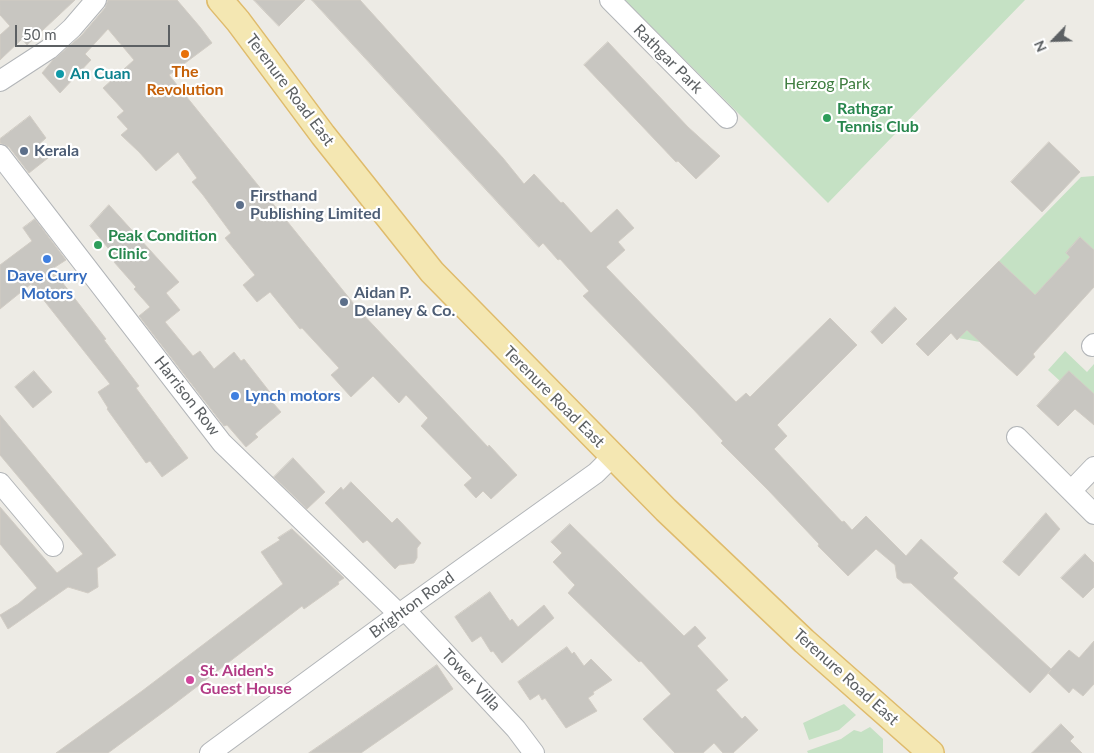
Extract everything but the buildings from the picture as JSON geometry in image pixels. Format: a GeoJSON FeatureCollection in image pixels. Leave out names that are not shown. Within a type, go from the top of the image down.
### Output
{"type":"FeatureCollection","features":[{"type":"Feature","properties":{"kind":"main road","name":"Terenure Road East"},"geometry":{"type":"LineString","coordinates":[[220,0],[322,135],[432,272],[666,510],[920,750]]}},
{"type":"Feature","properties":{"kind":"street"},"geometry":{"type":"LineString","coordinates":[[0,81],[49,48],[72,28],[96,0]]}},
{"type":"Feature","properties":{"kind":"street","name":"Rathgar Park"},"geometry":{"type":"LineString","coordinates":[[610,0],[727,118]]}},
{"type":"Feature","properties":{"kind":"street","name":"Harrison Row"},"geometry":{"type":"LineString","coordinates":[[0,155],[222,442],[402,612]]}},
{"type":"Feature","properties":{"kind":"street"},"geometry":{"type":"LineString","coordinates":[[1017,437],[1094,514]]}},
{"type":"Feature","properties":{"kind":"street","name":"Brighton Road"},"geometry":{"type":"LineString","coordinates":[[210,753],[596,473],[613,456]]}},
{"type":"Feature","properties":{"kind":"street"},"geometry":{"type":"LineString","coordinates":[[1071,491],[1094,466]]}},
{"type":"Feature","properties":{"kind":"street"},"geometry":{"type":"LineString","coordinates":[[0,483],[53,546]]}},
{"type":"Feature","properties":{"kind":"street","name":"Tower Villa"},"geometry":{"type":"LineString","coordinates":[[402,612],[516,729],[534,753]]}},
{"type":"Feature","properties":{"kind":"green space","name":"Herzog Park"},"geometry":{"type":"Polygon","coordinates":[[[625,0],[1025,0],[828,203],[625,0]]]}},
{"type":"Feature","properties":{"kind":"green space"},"geometry":{"type":"Polygon","coordinates":[[[1094,176],[1094,250],[1080,237],[1066,253],[1070,257],[1014,318],[980,342],[958,338],[1016,277],[999,261],[1081,177],[1094,176]]]}},
{"type":"Feature","properties":{"kind":"green space"},"geometry":{"type":"Polygon","coordinates":[[[1065,351],[1087,372],[1094,364],[1094,403],[1076,391],[1083,384],[1070,372],[1060,381],[1048,370],[1065,351]]]}},
{"type":"Feature","properties":{"kind":"green space"},"geometry":{"type":"Polygon","coordinates":[[[844,704],[856,715],[839,730],[809,740],[803,723],[844,704]]]}},
{"type":"Feature","properties":{"kind":"green space"},"geometry":{"type":"Polygon","coordinates":[[[870,727],[883,739],[883,753],[808,753],[807,751],[841,739],[854,730],[861,732],[870,727]]]}},
{"type":"Feature","properties":{"kind":"place","name":"The Revolution"},"geometry":{"type":"Point","coordinates":[185,54]}},
{"type":"Feature","properties":{"kind":"place","name":"An Cuan"},"geometry":{"type":"Point","coordinates":[60,74]}},
{"type":"Feature","properties":{"kind":"place","name":"Rathgar Tennis Club"},"geometry":{"type":"Point","coordinates":[827,118]}},
{"type":"Feature","properties":{"kind":"place","name":"Kerala"},"geometry":{"type":"Point","coordinates":[24,151]}},
{"type":"Feature","properties":{"kind":"place","name":"Firsthand Publishing Limited"},"geometry":{"type":"Point","coordinates":[240,205]}},
{"type":"Feature","properties":{"kind":"place","name":"Peak Condition Clinic"},"geometry":{"type":"Point","coordinates":[98,245]}},
{"type":"Feature","properties":{"kind":"place","name":"Dave Curry Motors"},"geometry":{"type":"Point","coordinates":[47,259]}},
{"type":"Feature","properties":{"kind":"place","name":"Aidan P. Delaney & Co."},"geometry":{"type":"Point","coordinates":[344,302]}},
{"type":"Feature","properties":{"kind":"place","name":"Lynch motors"},"geometry":{"type":"Point","coordinates":[235,396]}},
{"type":"Feature","properties":{"kind":"place","name":"St. Aiden's Guest House"},"geometry":{"type":"Point","coordinates":[190,680]}}]}
